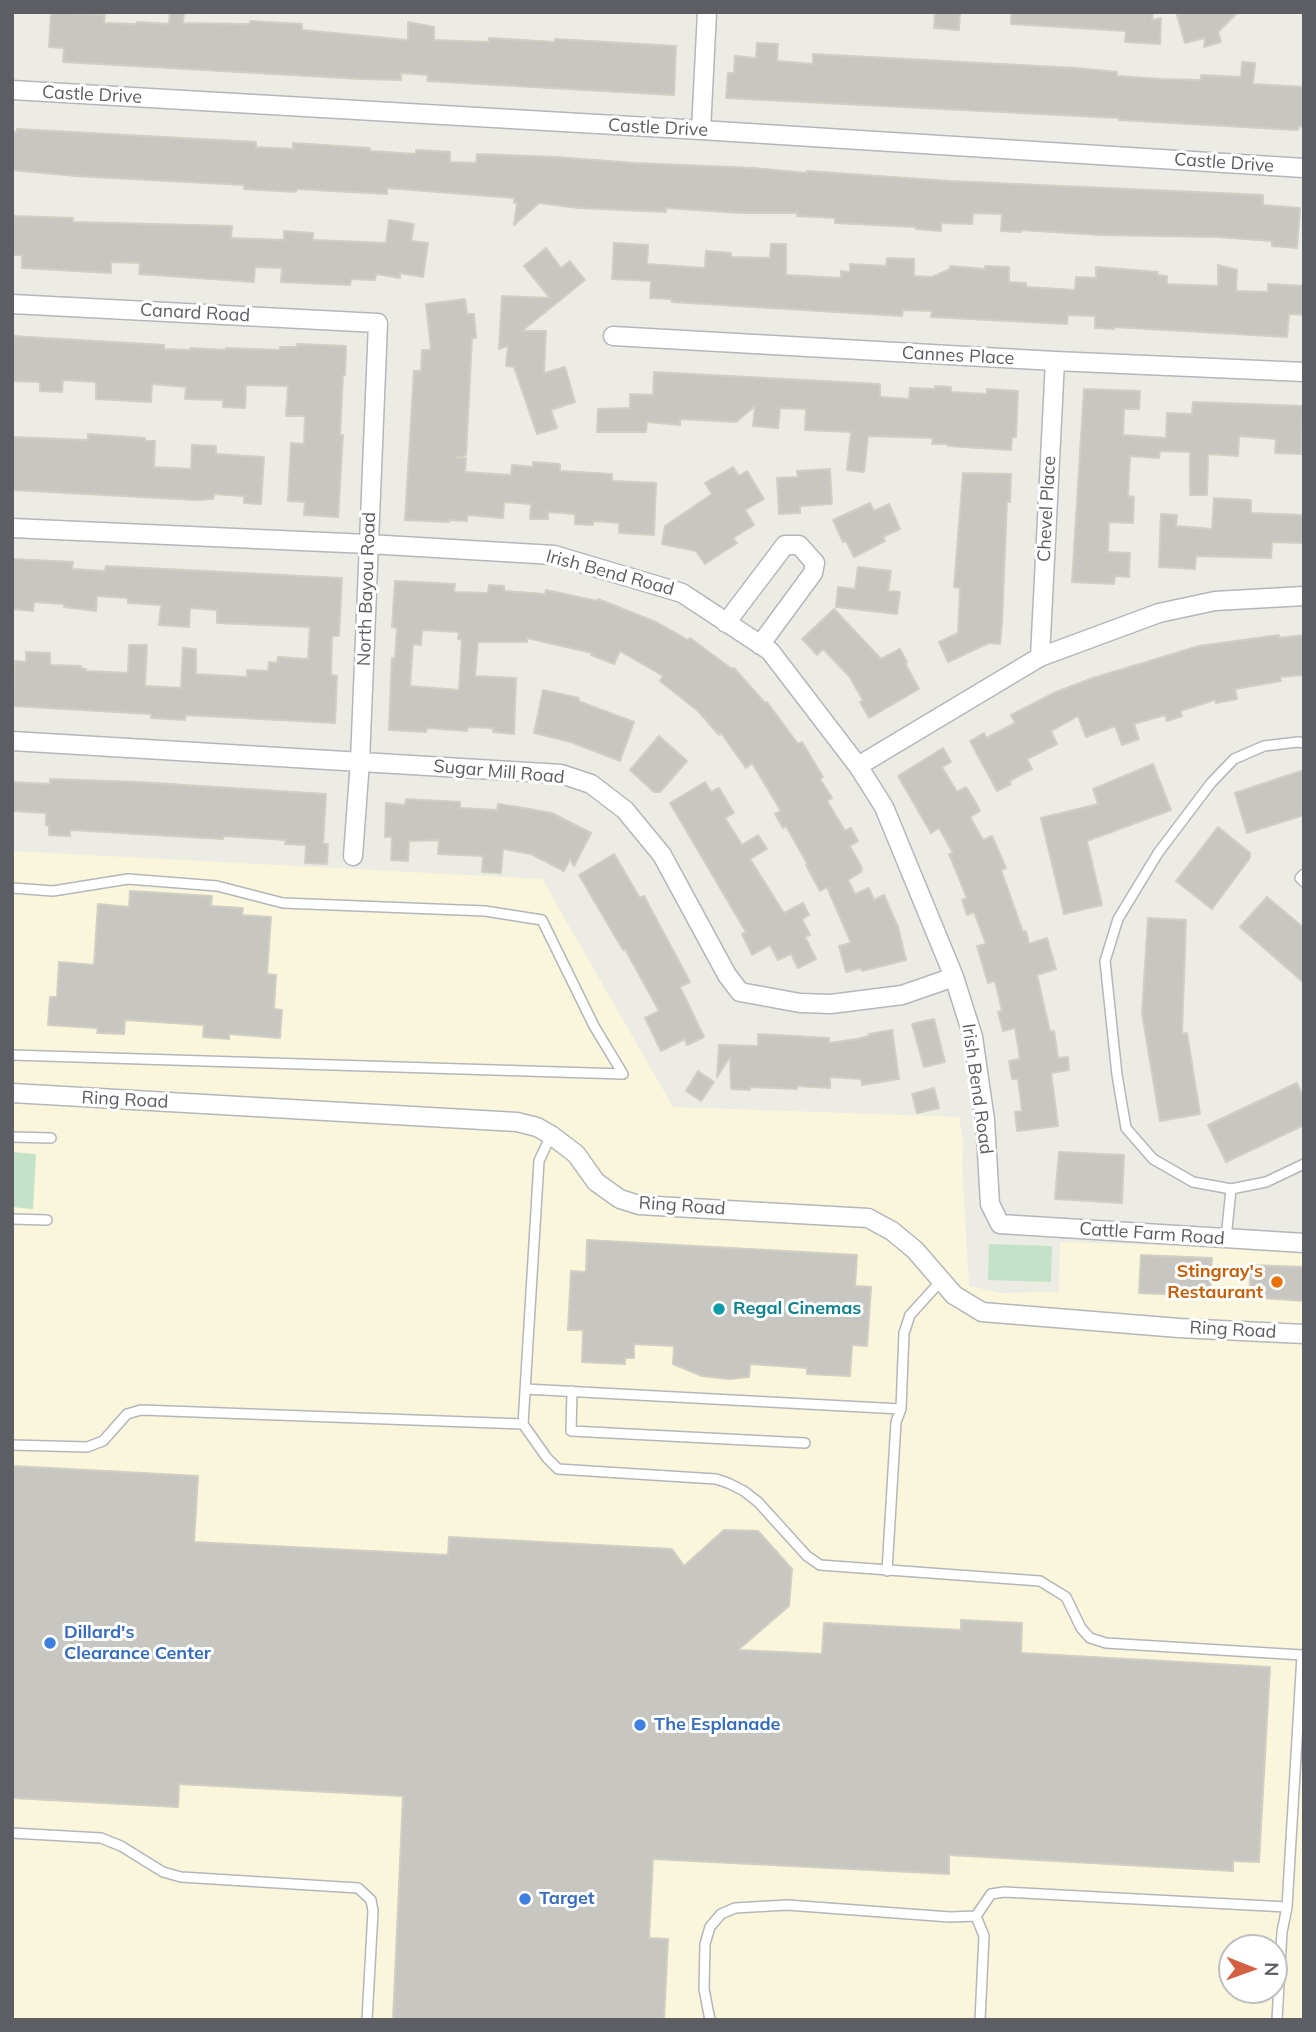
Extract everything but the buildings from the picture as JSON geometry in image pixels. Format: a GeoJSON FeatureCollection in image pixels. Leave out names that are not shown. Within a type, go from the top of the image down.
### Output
{"type":"FeatureCollection","features":[{"type":"Feature","properties":{"kind":"street"},"geometry":{"type":"LineString","coordinates":[[701,130],[707,12]]}},
{"type":"Feature","properties":{"kind":"street","name":"Castle Drive"},"geometry":{"type":"LineString","coordinates":[[12,90],[1304,168]]}},
{"type":"Feature","properties":{"kind":"street","name":"Canard Road"},"geometry":{"type":"LineString","coordinates":[[12,303],[378,323]]}},
{"type":"Feature","properties":{"kind":"street","name":"North Bayou Road"},"geometry":{"type":"LineString","coordinates":[[353,856],[378,323]]}},
{"type":"Feature","properties":{"kind":"street","name":"Cannes Place"},"geometry":{"type":"LineString","coordinates":[[613,336],[1304,372]]}},
{"type":"Feature","properties":{"kind":"street","name":"Chevel Place"},"geometry":{"type":"LineString","coordinates":[[1040,657],[1055,361]]}},
{"type":"Feature","properties":{"kind":"street","name":"Irish Bend Road"},"geometry":{"type":"LineString","coordinates":[[12,528],[554,555],[682,593],[769,650],[858,766],[884,807],[954,977],[973,1037],[985,1120],[990,1204],[1000,1224]]}},
{"type":"Feature","properties":{"kind":"street"},"geometry":{"type":"LineString","coordinates":[[726,623],[785,545],[799,545],[815,563],[813,573],[760,645]]}},
{"type":"Feature","properties":{"kind":"street"},"geometry":{"type":"LineString","coordinates":[[858,766],[1040,657],[1159,613],[1215,601],[1304,596]]}},
{"type":"Feature","properties":{"kind":"street","name":"Sugar Mill Road"},"geometry":{"type":"LineString","coordinates":[[12,741],[561,774],[591,784],[625,810],[662,855],[727,975],[740,992],[800,1003],[831,1004],[902,995],[954,977]]}},
{"type":"Feature","properties":{"kind":"street","name":"Ring Road"},"geometry":{"type":"LineString","coordinates":[[12,1093],[517,1122],[537,1127],[551,1135],[576,1154],[596,1182],[620,1199],[639,1205],[868,1218],[892,1231],[915,1250],[940,1282],[964,1303],[990,1314],[1304,1334]]}},
{"type":"Feature","properties":{"kind":"street","name":"Cattle Farm Road"},"geometry":{"type":"LineString","coordinates":[[1000,1224],[1304,1244]]}},
{"type":"Feature","properties":{"kind":"lane"},"geometry":{"type":"LineString","coordinates":[[1304,743],[1264,746],[1234,759],[1211,783],[1158,853],[1118,919],[1105,961],[1117,1075],[1126,1128],[1153,1158],[1193,1182],[1231,1189],[1266,1182],[1304,1164]]}},
{"type":"Feature","properties":{"kind":"lane"},"geometry":{"type":"LineString","coordinates":[[1304,874],[1300,878],[1304,882]]}},
{"type":"Feature","properties":{"kind":"lane"},"geometry":{"type":"LineString","coordinates":[[12,888],[53,891],[128,879],[218,886],[283,903],[485,911],[542,920],[594,1026],[623,1074],[12,1055]]}},
{"type":"Feature","properties":{"kind":"lane"},"geometry":{"type":"LineString","coordinates":[[551,1135],[539,1161],[523,1424],[558,1469],[708,1478],[728,1483],[758,1502],[807,1556],[820,1565],[1040,1581],[1066,1597],[1081,1628],[1090,1638],[1105,1643],[1303,1655],[1278,2020]]}},
{"type":"Feature","properties":{"kind":"lane"},"geometry":{"type":"LineString","coordinates":[[12,1137],[51,1138]]}},
{"type":"Feature","properties":{"kind":"lane"},"geometry":{"type":"LineString","coordinates":[[1226,1239],[1231,1189]]}},
{"type":"Feature","properties":{"kind":"lane"},"geometry":{"type":"LineString","coordinates":[[12,1219],[47,1220]]}},
{"type":"Feature","properties":{"kind":"lane"},"geometry":{"type":"LineString","coordinates":[[887,1571],[896,1422],[901,1409],[904,1333],[910,1315],[940,1282]]}},
{"type":"Feature","properties":{"kind":"lane"},"geometry":{"type":"LineString","coordinates":[[525,1389],[901,1409]]}},
{"type":"Feature","properties":{"kind":"lane"},"geometry":{"type":"LineString","coordinates":[[572,1391],[570,1431],[805,1443]]}},
{"type":"Feature","properties":{"kind":"lane"},"geometry":{"type":"LineString","coordinates":[[12,1445],[87,1447],[103,1441],[127,1414],[141,1410],[523,1424]]}},
{"type":"Feature","properties":{"kind":"lane"},"geometry":{"type":"LineString","coordinates":[[1292,1825],[1304,1825]]}},
{"type":"Feature","properties":{"kind":"lane"},"geometry":{"type":"LineString","coordinates":[[12,1833],[102,1838],[121,1846],[163,1872],[181,1877],[358,1888],[372,1900],[373,1911],[367,2020]]}},
{"type":"Feature","properties":{"kind":"lane"},"geometry":{"type":"LineString","coordinates":[[976,1916],[991,1894],[1004,1892],[1287,1907]]}},
{"type":"Feature","properties":{"kind":"lane"},"geometry":{"type":"LineString","coordinates":[[710,2020],[704,1989],[705,1944],[710,1927],[721,1914],[735,1908],[787,1905],[950,1917],[976,1916]]}},
{"type":"Feature","properties":{"kind":"lane"},"geometry":{"type":"LineString","coordinates":[[976,1916],[984,1936],[980,2020]]}},
{"type":"Feature","properties":{"kind":"shaded area"},"geometry":{"type":"Polygon","coordinates":[[[12,851],[542,879],[673,1107],[959,1117],[963,1141],[969,1286],[1000,1293],[1059,1292],[1060,1242],[1304,1250],[1304,2020],[12,2020],[12,851]]]}},
{"type":"Feature","properties":{"kind":"green space"},"geometry":{"type":"Polygon","coordinates":[[[12,1152],[36,1154],[33,1209],[12,1207],[12,1152]]]}},
{"type":"Feature","properties":{"kind":"green space"},"geometry":{"type":"Polygon","coordinates":[[[989,1244],[1052,1246],[1051,1282],[988,1280],[989,1244]]]}},
{"type":"Feature","properties":{"kind":"place","name":"Stingray's Restaurant"},"geometry":{"type":"Point","coordinates":[1277,1282]}},
{"type":"Feature","properties":{"kind":"place","name":"Regal Cinemas"},"geometry":{"type":"Point","coordinates":[719,1309]}},
{"type":"Feature","properties":{"kind":"place","name":"Dillard's Clearance Center"},"geometry":{"type":"Point","coordinates":[50,1643]}},
{"type":"Feature","properties":{"kind":"place","name":"The Esplanade"},"geometry":{"type":"Point","coordinates":[640,1725]}},
{"type":"Feature","properties":{"kind":"place","name":"Target"},"geometry":{"type":"Point","coordinates":[525,1899]}}]}
